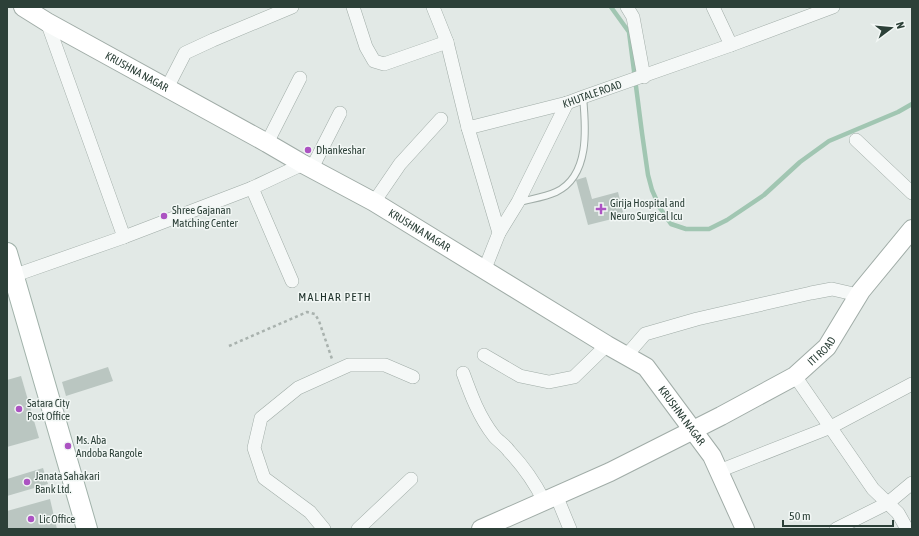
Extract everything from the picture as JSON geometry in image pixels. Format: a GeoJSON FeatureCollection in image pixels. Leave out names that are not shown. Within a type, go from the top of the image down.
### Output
{"type":"FeatureCollection","features":[{"type":"Feature","properties":{"kind":"main road","name":"KRUSHNA NAGAR"},"geometry":{"type":"LineString","coordinates":[[24,7],[47,22],[374,202],[607,345],[646,367],[712,456],[745,529]]}},
{"type":"Feature","properties":{"kind":"main road","name":"ITI ROAD"},"geometry":{"type":"LineString","coordinates":[[480,529],[610,472],[795,376],[827,347],[858,295],[912,229]]}},
{"type":"Feature","properties":{"kind":"main road"},"geometry":{"type":"LineString","coordinates":[[7,254],[10,277],[87,529]]}},
{"type":"Feature","properties":{"kind":"street"},"geometry":{"type":"LineString","coordinates":[[167,88],[185,53],[292,7]]}},
{"type":"Feature","properties":{"kind":"street"},"geometry":{"type":"LineString","coordinates":[[353,7],[366,47],[374,61],[384,64],[447,42]]}},
{"type":"Feature","properties":{"kind":"street"},"geometry":{"type":"LineString","coordinates":[[433,7],[447,42],[468,128],[499,233]]}},
{"type":"Feature","properties":{"kind":"street"},"geometry":{"type":"LineString","coordinates":[[627,7],[633,18],[636,79]]}},
{"type":"Feature","properties":{"kind":"street"},"geometry":{"type":"LineString","coordinates":[[713,7],[731,46]]}},
{"type":"Feature","properties":{"kind":"street","name":"KHUTALE ROAD"},"geometry":{"type":"LineString","coordinates":[[468,128],[567,103],[731,46],[833,7]]}},
{"type":"Feature","properties":{"kind":"street"},"geometry":{"type":"LineString","coordinates":[[47,22],[124,237]]}},
{"type":"Feature","properties":{"kind":"street"},"geometry":{"type":"LineString","coordinates":[[267,142],[300,78]]}},
{"type":"Feature","properties":{"kind":"street"},"geometry":{"type":"LineString","coordinates":[[484,270],[499,233],[518,202],[567,103]]}},
{"type":"Feature","properties":{"kind":"street"},"geometry":{"type":"LineString","coordinates":[[10,277],[124,237],[308,166],[340,113]]}},
{"type":"Feature","properties":{"kind":"street"},"geometry":{"type":"LineString","coordinates":[[374,202],[400,164],[442,119]]}},
{"type":"Feature","properties":{"kind":"street"},"geometry":{"type":"LineString","coordinates":[[856,140],[912,193]]}},
{"type":"Feature","properties":{"kind":"street"},"geometry":{"type":"LineString","coordinates":[[252,188],[292,281]]}},
{"type":"Feature","properties":{"kind":"street"},"geometry":{"type":"LineString","coordinates":[[626,356],[644,334],[697,319],[832,289],[858,295]]}},
{"type":"Feature","properties":{"kind":"street"},"geometry":{"type":"LineString","coordinates":[[484,355],[520,376],[549,382],[574,376],[607,345]]}},
{"type":"Feature","properties":{"kind":"street"},"geometry":{"type":"LineString","coordinates":[[324,529],[310,512],[264,478],[254,448],[261,418],[298,388],[348,365],[385,365],[413,377]]}},
{"type":"Feature","properties":{"kind":"street"},"geometry":{"type":"LineString","coordinates":[[463,373],[482,418],[495,437],[508,449],[550,498],[570,529]]}},
{"type":"Feature","properties":{"kind":"street"},"geometry":{"type":"LineString","coordinates":[[795,376],[873,489],[898,513],[907,529]]}},
{"type":"Feature","properties":{"kind":"street"},"geometry":{"type":"LineString","coordinates":[[718,471],[831,428],[912,384]]}},
{"type":"Feature","properties":{"kind":"street"},"geometry":{"type":"LineString","coordinates":[[358,529],[411,479]]}},
{"type":"Feature","properties":{"kind":"street"},"geometry":{"type":"LineString","coordinates":[[836,529],[888,503],[912,483]]}},
{"type":"Feature","properties":{"kind":"lane"},"geometry":{"type":"LineString","coordinates":[[518,202],[556,192],[570,182],[577,171],[584,151],[586,126],[583,97]]}},
{"type":"Feature","properties":{"kind":"path"},"geometry":{"type":"LineString","coordinates":[[229,346],[307,312],[315,314],[319,322],[336,371]]}},
{"type":"Feature","properties":{"kind":"building"},"geometry":{"type":"Polygon","coordinates":[[[586,177],[592,199],[618,192],[624,216],[588,225],[576,180],[586,177]]]}},
{"type":"Feature","properties":{"kind":"building"},"geometry":{"type":"Polygon","coordinates":[[[108,367],[113,381],[66,396],[62,382],[108,367]]]}},
{"type":"Feature","properties":{"kind":"building","name":"Satara City Post Office"},"geometry":{"type":"Polygon","coordinates":[[[21,376],[39,438],[7,447],[7,380],[21,376]]]}},
{"type":"Feature","properties":{"kind":"building","name":"Janata Sahakari Bank Ltd."},"geometry":{"type":"Polygon","coordinates":[[[43,468],[48,484],[7,496],[7,479],[43,468]]]}},
{"type":"Feature","properties":{"kind":"building","name":"Lic Office"},"geometry":{"type":"Polygon","coordinates":[[[50,499],[57,529],[8,529],[7,511],[50,499]]]}},
{"type":"Feature","properties":{"kind":"waterway"},"geometry":{"type":"LineString","coordinates":[[611,7],[629,32],[648,175],[652,190],[660,208],[671,224],[686,229],[709,229],[727,220],[764,195],[800,162],[829,141],[898,112],[912,104]]}},
{"type":"Feature","properties":{"kind":"place","name":"Dhankeshar"},"geometry":{"type":"Point","coordinates":[308,150]}},
{"type":"Feature","properties":{"kind":"place","name":"Girija Hospital and Neuro Surgical Icu"},"geometry":{"type":"Point","coordinates":[601,209]}},
{"type":"Feature","properties":{"kind":"place","name":"Shree Gajanan Matching Center"},"geometry":{"type":"Point","coordinates":[164,216]}},
{"type":"Feature","properties":{"kind":"place","name":"Satara City Post Office"},"geometry":{"type":"Point","coordinates":[19,409]}},
{"type":"Feature","properties":{"kind":"place","name":"Ms. Aba Andoba Rangole"},"geometry":{"type":"Point","coordinates":[68,446]}},
{"type":"Feature","properties":{"kind":"place","name":"Janata Sahakari Bank Ltd."},"geometry":{"type":"Point","coordinates":[27,482]}},
{"type":"Feature","properties":{"kind":"place","name":"Lic Office"},"geometry":{"type":"Point","coordinates":[31,519]}},
{"type":"Feature","properties":{"kind":"district","name":"MALHAR PETH"},"geometry":{"type":"Point","coordinates":[335,297]}}]}
